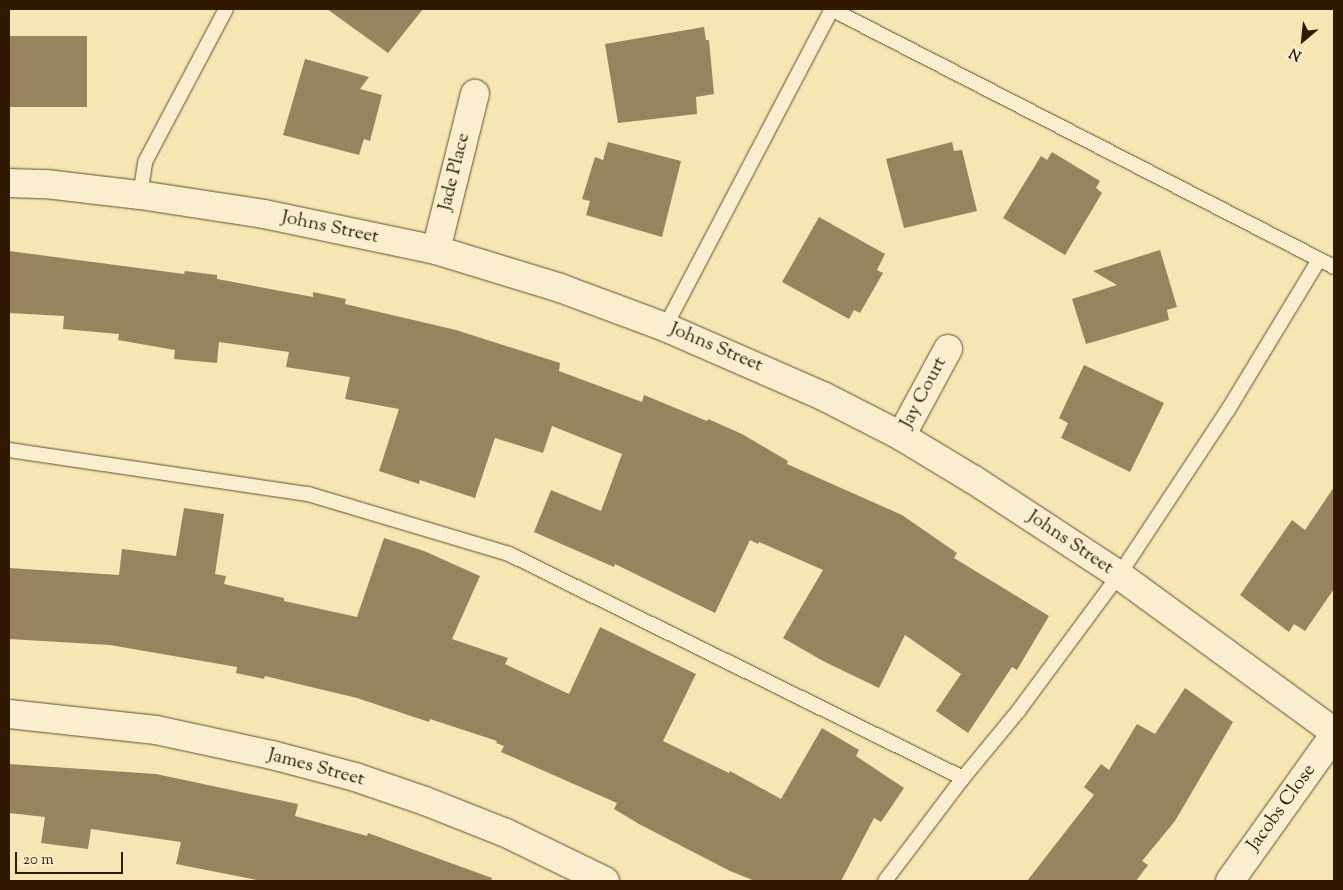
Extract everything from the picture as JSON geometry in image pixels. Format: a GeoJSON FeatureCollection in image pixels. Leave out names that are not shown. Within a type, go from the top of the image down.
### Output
{"type":"FeatureCollection","features":[{"type":"Feature","properties":{"kind":"street","name":"Jade Place"},"geometry":{"type":"LineString","coordinates":[[436,250],[475,94]]}},
{"type":"Feature","properties":{"kind":"street","name":"Johns Street"},"geometry":{"type":"LineString","coordinates":[[9,183],[46,184],[140,195],[264,214],[436,250],[560,288],[665,327],[823,396],[901,436],[1027,513],[1118,575],[1334,733]]}},
{"type":"Feature","properties":{"kind":"street","name":"Jay Court"},"geometry":{"type":"LineString","coordinates":[[901,436],[948,349]]}},
{"type":"Feature","properties":{"kind":"street","name":"James Street"},"geometry":{"type":"LineString","coordinates":[[9,714],[156,730],[272,755],[355,777],[426,801],[506,833],[605,881]]}},
{"type":"Feature","properties":{"kind":"street","name":"Jacobs Close"},"geometry":{"type":"LineString","coordinates":[[1230,881],[1334,733]]}},
{"type":"Feature","properties":{"kind":"lane"},"geometry":{"type":"LineString","coordinates":[[140,195],[145,162],[226,9]]}},
{"type":"Feature","properties":{"kind":"lane"},"geometry":{"type":"LineString","coordinates":[[665,327],[831,9],[1334,267]]}},
{"type":"Feature","properties":{"kind":"lane"},"geometry":{"type":"LineString","coordinates":[[885,881],[963,778],[1020,710],[1118,575],[1228,410],[1319,260]]}},
{"type":"Feature","properties":{"kind":"lane"},"geometry":{"type":"LineString","coordinates":[[9,450],[308,494],[508,554],[963,778]]}},
{"type":"Feature","properties":{"kind":"building"},"geometry":{"type":"Polygon","coordinates":[[[327,9],[423,9],[388,53],[327,9]]]}},
{"type":"Feature","properties":{"kind":"building"},"geometry":{"type":"Polygon","coordinates":[[[704,27],[706,40],[709,40],[714,94],[696,97],[697,114],[618,123],[605,44],[704,27]]]}},
{"type":"Feature","properties":{"kind":"building"},"geometry":{"type":"Polygon","coordinates":[[[9,36],[87,36],[87,107],[9,107],[9,36]]]}},
{"type":"Feature","properties":{"kind":"building"},"geometry":{"type":"Polygon","coordinates":[[[305,59],[369,77],[360,89],[382,95],[370,141],[364,139],[359,155],[283,135],[305,59]]]}},
{"type":"Feature","properties":{"kind":"building"},"geometry":{"type":"Polygon","coordinates":[[[608,142],[681,161],[662,237],[586,215],[590,201],[582,199],[595,157],[603,160],[608,142]]]}},
{"type":"Feature","properties":{"kind":"building"},"geometry":{"type":"Polygon","coordinates":[[[952,142],[954,151],[962,150],[977,211],[904,228],[886,159],[952,142]]]}},
{"type":"Feature","properties":{"kind":"building"},"geometry":{"type":"Polygon","coordinates":[[[1052,152],[1100,181],[1096,188],[1102,193],[1065,255],[1003,218],[1041,156],[1047,160],[1052,152]]]}},
{"type":"Feature","properties":{"kind":"building"},"geometry":{"type":"Polygon","coordinates":[[[819,217],[885,254],[877,270],[883,273],[860,313],[854,310],[849,319],[782,282],[819,217]]]}},
{"type":"Feature","properties":{"kind":"building"},"geometry":{"type":"Polygon","coordinates":[[[1160,250],[1177,307],[1167,310],[1169,320],[1086,344],[1072,299],[1117,285],[1093,271],[1160,250]]]}},
{"type":"Feature","properties":{"kind":"building"},"geometry":{"type":"Polygon","coordinates":[[[9,251],[184,274],[185,271],[217,275],[217,279],[313,297],[313,292],[346,299],[345,304],[456,330],[560,363],[559,371],[642,402],[644,395],[742,434],[788,461],[787,464],[902,515],[957,553],[954,558],[1049,616],[1017,670],[1012,667],[968,733],[936,711],[961,674],[905,635],[879,688],[823,661],[783,638],[823,570],[759,542],[758,544],[750,540],[715,613],[615,564],[614,567],[534,532],[551,490],[601,511],[622,454],[552,426],[543,453],[495,438],[475,498],[420,480],[419,484],[379,471],[399,409],[345,399],[350,377],[286,367],[289,352],[219,342],[217,363],[174,359],[175,350],[118,340],[119,334],[63,329],[64,316],[9,313],[9,251]]]}},
{"type":"Feature","properties":{"kind":"building"},"geometry":{"type":"Polygon","coordinates":[[[1084,365],[1164,403],[1130,472],[1061,438],[1068,423],[1059,418],[1084,365]]]}},
{"type":"Feature","properties":{"kind":"building"},"geometry":{"type":"Polygon","coordinates":[[[1334,487],[1334,589],[1305,631],[1294,624],[1289,632],[1240,595],[1292,520],[1305,530],[1334,487]]]}},
{"type":"Feature","properties":{"kind":"building"},"geometry":{"type":"Polygon","coordinates":[[[184,508],[224,514],[215,574],[226,576],[224,584],[284,598],[284,601],[357,617],[384,538],[424,551],[480,576],[452,639],[508,658],[505,664],[569,694],[600,627],[696,674],[663,741],[729,773],[730,771],[781,799],[822,728],[859,750],[856,756],[904,788],[881,822],[874,818],[841,881],[755,881],[730,871],[639,824],[614,809],[617,803],[501,752],[504,746],[496,743],[497,741],[430,719],[429,722],[357,698],[265,676],[264,679],[236,673],[237,667],[110,645],[9,639],[9,568],[119,575],[122,549],[176,556],[184,508]]]}},
{"type":"Feature","properties":{"kind":"building"},"geometry":{"type":"Polygon","coordinates":[[[1185,688],[1233,722],[1175,821],[1142,861],[1148,865],[1136,881],[1027,881],[1094,795],[1084,787],[1101,764],[1109,770],[1137,724],[1155,734],[1185,688]]]}},
{"type":"Feature","properties":{"kind":"building"},"geometry":{"type":"Polygon","coordinates":[[[9,764],[156,774],[298,804],[295,816],[367,836],[368,833],[492,878],[491,881],[262,881],[176,864],[181,842],[91,829],[88,849],[41,843],[45,817],[9,813],[9,764]]]}}]}
